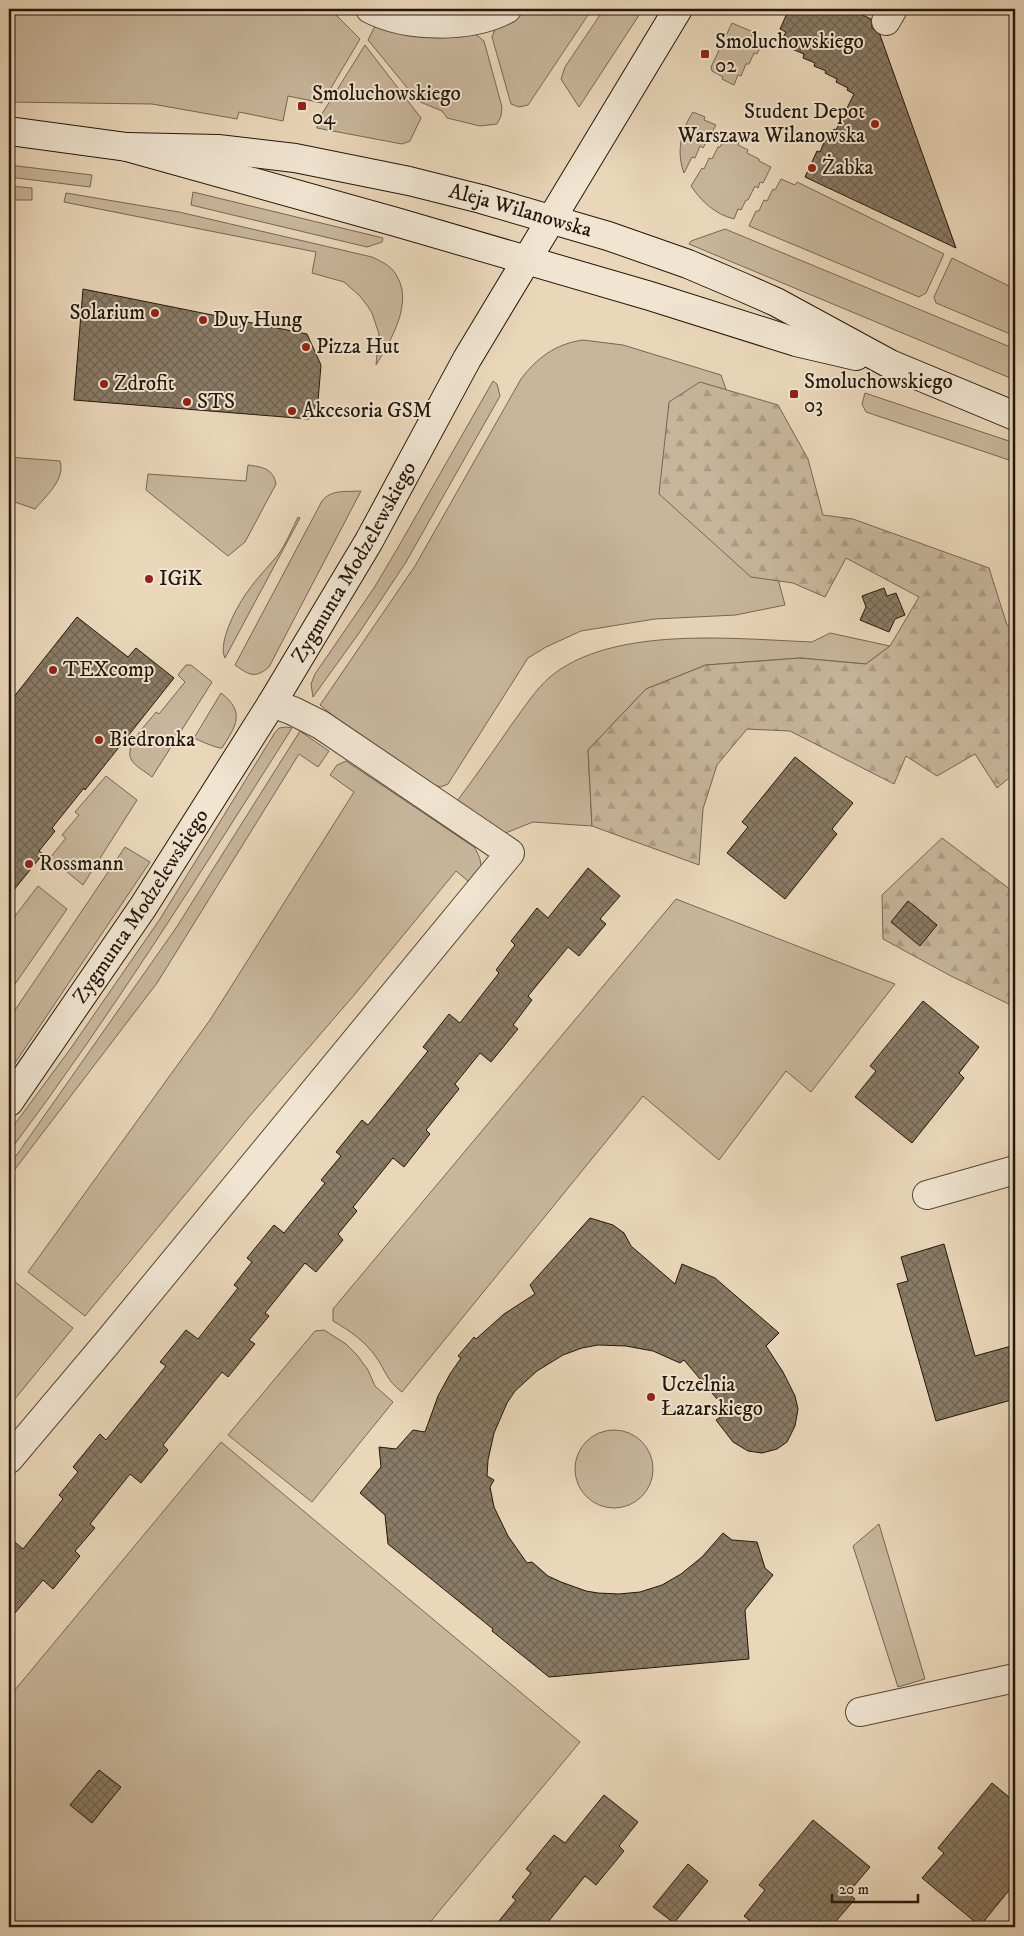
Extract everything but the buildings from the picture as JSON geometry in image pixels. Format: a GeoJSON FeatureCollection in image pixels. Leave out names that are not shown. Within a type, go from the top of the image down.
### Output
{"type":"FeatureCollection","features":[{"type":"Feature","properties":{"kind":"street"},"geometry":{"type":"LineString","coordinates":[[370,9],[386,16],[415,23],[459,22],[482,18],[507,9]]}},
{"type":"Feature","properties":{"kind":"street","name":"Zygmunta Modzelewskiego"},"geometry":{"type":"LineString","coordinates":[[9,1102],[143,908],[272,703],[365,548],[467,359],[678,9]]}},
{"type":"Feature","properties":{"kind":"street","name":"Aleja Wilanowska"},"geometry":{"type":"LineString","coordinates":[[9,132],[127,147],[218,149],[295,158],[409,181],[550,219],[608,236],[705,271],[776,302],[890,364],[1015,416]]}},
{"type":"Feature","properties":{"kind":"street","name":"Aleja Wilanowska"},"geometry":{"type":"LineString","coordinates":[[127,147],[526,259],[796,342],[890,364]]}},
{"type":"Feature","properties":{"kind":"street"},"geometry":{"type":"LineString","coordinates":[[9,1459],[107,1343],[510,853],[321,725],[272,703]]}},
{"type":"Feature","properties":{"kind":"street"},"geometry":{"type":"LineString","coordinates":[[927,1195],[1015,1170]]}},
{"type":"Feature","properties":{"kind":"street"},"geometry":{"type":"LineString","coordinates":[[860,1712],[1015,1678]]}},
{"type":"Feature","properties":{"kind":"green space"},"geometry":{"type":"Polygon","coordinates":[[[9,9],[330,9],[360,39],[322,103],[288,96],[283,121],[239,112],[237,119],[152,104],[9,102],[9,9]]]}},
{"type":"Feature","properties":{"kind":"green space"},"geometry":{"type":"Polygon","coordinates":[[[533,9],[592,9],[528,105],[519,107],[511,104],[492,37],[496,27],[533,9]]]}},
{"type":"Feature","properties":{"kind":"green space"},"geometry":{"type":"Polygon","coordinates":[[[604,9],[643,9],[579,107],[561,79],[565,67],[604,9]]]}},
{"type":"Feature","properties":{"kind":"green space"},"geometry":{"type":"Polygon","coordinates":[[[732,23],[753,32],[751,35],[763,41],[757,54],[754,53],[749,64],[746,64],[741,76],[738,75],[734,85],[722,79],[723,77],[712,71],[711,67],[732,23]]]}},
{"type":"Feature","properties":{"kind":"green space"},"geometry":{"type":"Polygon","coordinates":[[[376,24],[401,32],[424,36],[474,33],[484,41],[502,107],[501,116],[497,124],[480,126],[447,118],[442,111],[418,101],[368,40],[376,24]]]}},
{"type":"Feature","properties":{"kind":"green space"},"geometry":{"type":"Polygon","coordinates":[[[365,45],[421,118],[410,141],[402,144],[317,128],[317,122],[365,45]]]}},
{"type":"Feature","properties":{"kind":"green space"},"geometry":{"type":"Polygon","coordinates":[[[693,112],[705,117],[704,120],[716,125],[703,148],[700,146],[695,158],[692,157],[684,173],[680,157],[681,141],[685,126],[693,112]]]}},
{"type":"Feature","properties":{"kind":"green space"},"geometry":{"type":"Polygon","coordinates":[[[726,136],[739,142],[738,145],[748,150],[747,153],[771,167],[763,183],[760,182],[758,188],[755,186],[741,210],[738,209],[734,219],[710,207],[691,186],[702,168],[704,169],[709,158],[712,159],[726,136]]]}},
{"type":"Feature","properties":{"kind":"green space"},"geometry":{"type":"Polygon","coordinates":[[[9,165],[92,175],[90,187],[9,177],[9,165]]]}},
{"type":"Feature","properties":{"kind":"green space"},"geometry":{"type":"Polygon","coordinates":[[[781,179],[795,185],[797,182],[944,254],[926,293],[919,297],[749,226],[756,211],[759,211],[764,200],[767,201],[781,179]]]}},
{"type":"Feature","properties":{"kind":"green space"},"geometry":{"type":"Polygon","coordinates":[[[9,186],[32,188],[32,200],[9,200],[9,186]]]}},
{"type":"Feature","properties":{"kind":"green space"},"geometry":{"type":"Polygon","coordinates":[[[193,192],[383,238],[382,242],[367,247],[191,205],[193,192]]]}},
{"type":"Feature","properties":{"kind":"green space"},"geometry":{"type":"Polygon","coordinates":[[[66,193],[179,212],[372,257],[390,268],[401,284],[403,296],[399,320],[376,365],[379,334],[372,313],[359,295],[344,282],[312,273],[316,252],[64,202],[66,193]]]}},
{"type":"Feature","properties":{"kind":"green space"},"geometry":{"type":"Polygon","coordinates":[[[725,229],[1015,349],[1015,380],[689,244],[691,241],[725,229]]]}},
{"type":"Feature","properties":{"kind":"green space"},"geometry":{"type":"Polygon","coordinates":[[[952,258],[1015,289],[1015,336],[936,303],[934,297],[952,258]]]}},
{"type":"Feature","properties":{"kind":"green space"},"geometry":{"type":"Polygon","coordinates":[[[583,340],[623,345],[721,375],[730,401],[785,605],[736,615],[655,619],[581,631],[546,647],[528,658],[448,784],[441,787],[433,785],[355,734],[320,705],[415,566],[521,379],[540,358],[564,345],[583,340]]]}},
{"type":"Feature","properties":{"kind":"green space"},"geometry":{"type":"Polygon","coordinates":[[[493,381],[497,384],[500,396],[406,562],[359,633],[313,697],[311,684],[315,674],[374,588],[493,381]]]}},
{"type":"Feature","properties":{"kind":"green space"},"geometry":{"type":"Polygon","coordinates":[[[700,382],[778,405],[808,459],[823,515],[853,519],[989,568],[1007,625],[1015,629],[1015,773],[997,788],[975,754],[937,776],[906,756],[894,784],[790,731],[747,729],[717,765],[703,809],[699,865],[592,826],[588,750],[646,689],[706,665],[800,658],[866,664],[890,646],[919,597],[846,558],[825,597],[793,583],[751,577],[659,494],[669,402],[700,382]]]}},
{"type":"Feature","properties":{"kind":"green space"},"geometry":{"type":"Polygon","coordinates":[[[865,393],[1015,443],[1015,462],[866,412],[862,404],[865,393]]]}},
{"type":"Feature","properties":{"kind":"green space"},"geometry":{"type":"Polygon","coordinates":[[[9,457],[60,461],[60,474],[54,487],[35,509],[9,500],[9,457]]]}},
{"type":"Feature","properties":{"kind":"green space"},"geometry":{"type":"Polygon","coordinates":[[[248,465],[270,471],[276,484],[245,542],[228,556],[146,490],[148,474],[246,481],[248,465]]]}},
{"type":"Feature","properties":{"kind":"green space"},"geometry":{"type":"Polygon","coordinates":[[[361,491],[269,667],[260,673],[252,674],[235,665],[322,501],[335,493],[361,491]]]}},
{"type":"Feature","properties":{"kind":"green space"},"geometry":{"type":"Polygon","coordinates":[[[298,517],[300,518],[225,658],[223,651],[224,643],[234,614],[251,586],[281,551],[298,517]]]}},
{"type":"Feature","properties":{"kind":"green space"},"geometry":{"type":"Polygon","coordinates":[[[830,633],[890,646],[866,664],[800,658],[706,665],[646,689],[588,750],[592,826],[533,822],[503,834],[457,801],[539,688],[550,677],[576,660],[606,649],[640,642],[712,638],[812,642],[830,633]]]}},
{"type":"Feature","properties":{"kind":"green space"},"geometry":{"type":"Polygon","coordinates":[[[186,665],[191,665],[212,682],[152,777],[133,762],[130,753],[131,747],[138,734],[156,712],[159,714],[185,682],[178,675],[186,665]]]}},
{"type":"Feature","properties":{"kind":"green space"},"geometry":{"type":"Polygon","coordinates":[[[221,693],[234,707],[236,719],[231,733],[222,748],[220,748],[194,738],[221,693]]]}},
{"type":"Feature","properties":{"kind":"green space"},"geometry":{"type":"Polygon","coordinates":[[[279,728],[292,728],[155,943],[47,1101],[9,1152],[9,1132],[71,1048],[160,919],[274,734],[279,728]]]}},
{"type":"Feature","properties":{"kind":"green space"},"geometry":{"type":"Polygon","coordinates":[[[300,731],[329,751],[318,767],[299,754],[157,983],[9,1177],[9,1166],[176,928],[300,731]]]}},
{"type":"Feature","properties":{"kind":"green space"},"geometry":{"type":"Polygon","coordinates":[[[346,761],[474,847],[481,862],[477,881],[474,886],[456,871],[85,1316],[28,1272],[210,1020],[354,792],[330,775],[337,765],[346,761]]]}},
{"type":"Feature","properties":{"kind":"green space"},"geometry":{"type":"Polygon","coordinates":[[[106,776],[137,800],[83,885],[50,858],[66,838],[62,835],[79,815],[75,812],[106,776]]]}},
{"type":"Feature","properties":{"kind":"green space"},"geometry":{"type":"Polygon","coordinates":[[[942,838],[1015,893],[1015,1007],[949,975],[883,939],[882,895],[942,838]]]}},
{"type":"Feature","properties":{"kind":"green space"},"geometry":{"type":"Polygon","coordinates":[[[125,847],[150,862],[9,1072],[9,1019],[125,847]]]}},
{"type":"Feature","properties":{"kind":"green space"},"geometry":{"type":"Polygon","coordinates":[[[38,886],[67,909],[13,987],[9,984],[9,924],[38,886]]]}},
{"type":"Feature","properties":{"kind":"green space"},"geometry":{"type":"Polygon","coordinates":[[[676,899],[895,984],[811,1092],[786,1071],[719,1160],[643,1096],[402,1392],[389,1379],[367,1346],[333,1321],[333,1309],[676,899]]]}},
{"type":"Feature","properties":{"kind":"green space"},"geometry":{"type":"Polygon","coordinates":[[[9,1277],[73,1328],[9,1406],[9,1277]]]}},
{"type":"Feature","properties":{"kind":"green space"},"geometry":{"type":"Polygon","coordinates":[[[324,1330],[346,1344],[357,1355],[368,1370],[375,1386],[393,1402],[312,1502],[228,1435],[315,1331],[324,1330]]]}},
{"type":"Feature","properties":{"kind":"green space"},"geometry":{"type":"Polygon","coordinates":[[[614,1430],[629,1433],[642,1441],[650,1454],[653,1469],[650,1484],[642,1497],[629,1505],[614,1508],[599,1505],[586,1497],[578,1484],[575,1469],[578,1454],[586,1441],[599,1433],[614,1430]]]}},
{"type":"Feature","properties":{"kind":"green space"},"geometry":{"type":"Polygon","coordinates":[[[221,1442],[580,1742],[426,1927],[9,1927],[9,1697],[221,1442]]]}},
{"type":"Feature","properties":{"kind":"green space"},"geometry":{"type":"Polygon","coordinates":[[[879,1524],[925,1679],[898,1687],[853,1546],[879,1524]]]}},
{"type":"Feature","properties":{"kind":"place","name":"Smoluchowskiego 02"},"geometry":{"type":"Point","coordinates":[705,54]}},
{"type":"Feature","properties":{"kind":"place","name":"Smoluchowskiego 04"},"geometry":{"type":"Point","coordinates":[302,106]}},
{"type":"Feature","properties":{"kind":"place","name":"Student Depot Warszawa Wilanowska"},"geometry":{"type":"Point","coordinates":[875,124]}},
{"type":"Feature","properties":{"kind":"place","name":"Żabka"},"geometry":{"type":"Point","coordinates":[812,168]}},
{"type":"Feature","properties":{"kind":"place","name":"Solarium"},"geometry":{"type":"Point","coordinates":[155,313]}},
{"type":"Feature","properties":{"kind":"place","name":"Duy Hung"},"geometry":{"type":"Point","coordinates":[203,320]}},
{"type":"Feature","properties":{"kind":"place","name":"Pizza Hut"},"geometry":{"type":"Point","coordinates":[306,347]}},
{"type":"Feature","properties":{"kind":"place","name":"Zdrofit"},"geometry":{"type":"Point","coordinates":[104,384]}},
{"type":"Feature","properties":{"kind":"place","name":"Smoluchowskiego 03"},"geometry":{"type":"Point","coordinates":[794,394]}},
{"type":"Feature","properties":{"kind":"place","name":"STS"},"geometry":{"type":"Point","coordinates":[187,402]}},
{"type":"Feature","properties":{"kind":"place","name":"Akcesoria GSM"},"geometry":{"type":"Point","coordinates":[292,411]}},
{"type":"Feature","properties":{"kind":"place","name":"IGiK"},"geometry":{"type":"Point","coordinates":[149,579]}},
{"type":"Feature","properties":{"kind":"place","name":"TEXcomp"},"geometry":{"type":"Point","coordinates":[53,670]}},
{"type":"Feature","properties":{"kind":"place","name":"Biedronka"},"geometry":{"type":"Point","coordinates":[99,740]}},
{"type":"Feature","properties":{"kind":"place","name":"Rossmann"},"geometry":{"type":"Point","coordinates":[29,864]}},
{"type":"Feature","properties":{"kind":"place","name":"Uczelnia Łazarskiego"},"geometry":{"type":"Point","coordinates":[651,1397]}}]}
